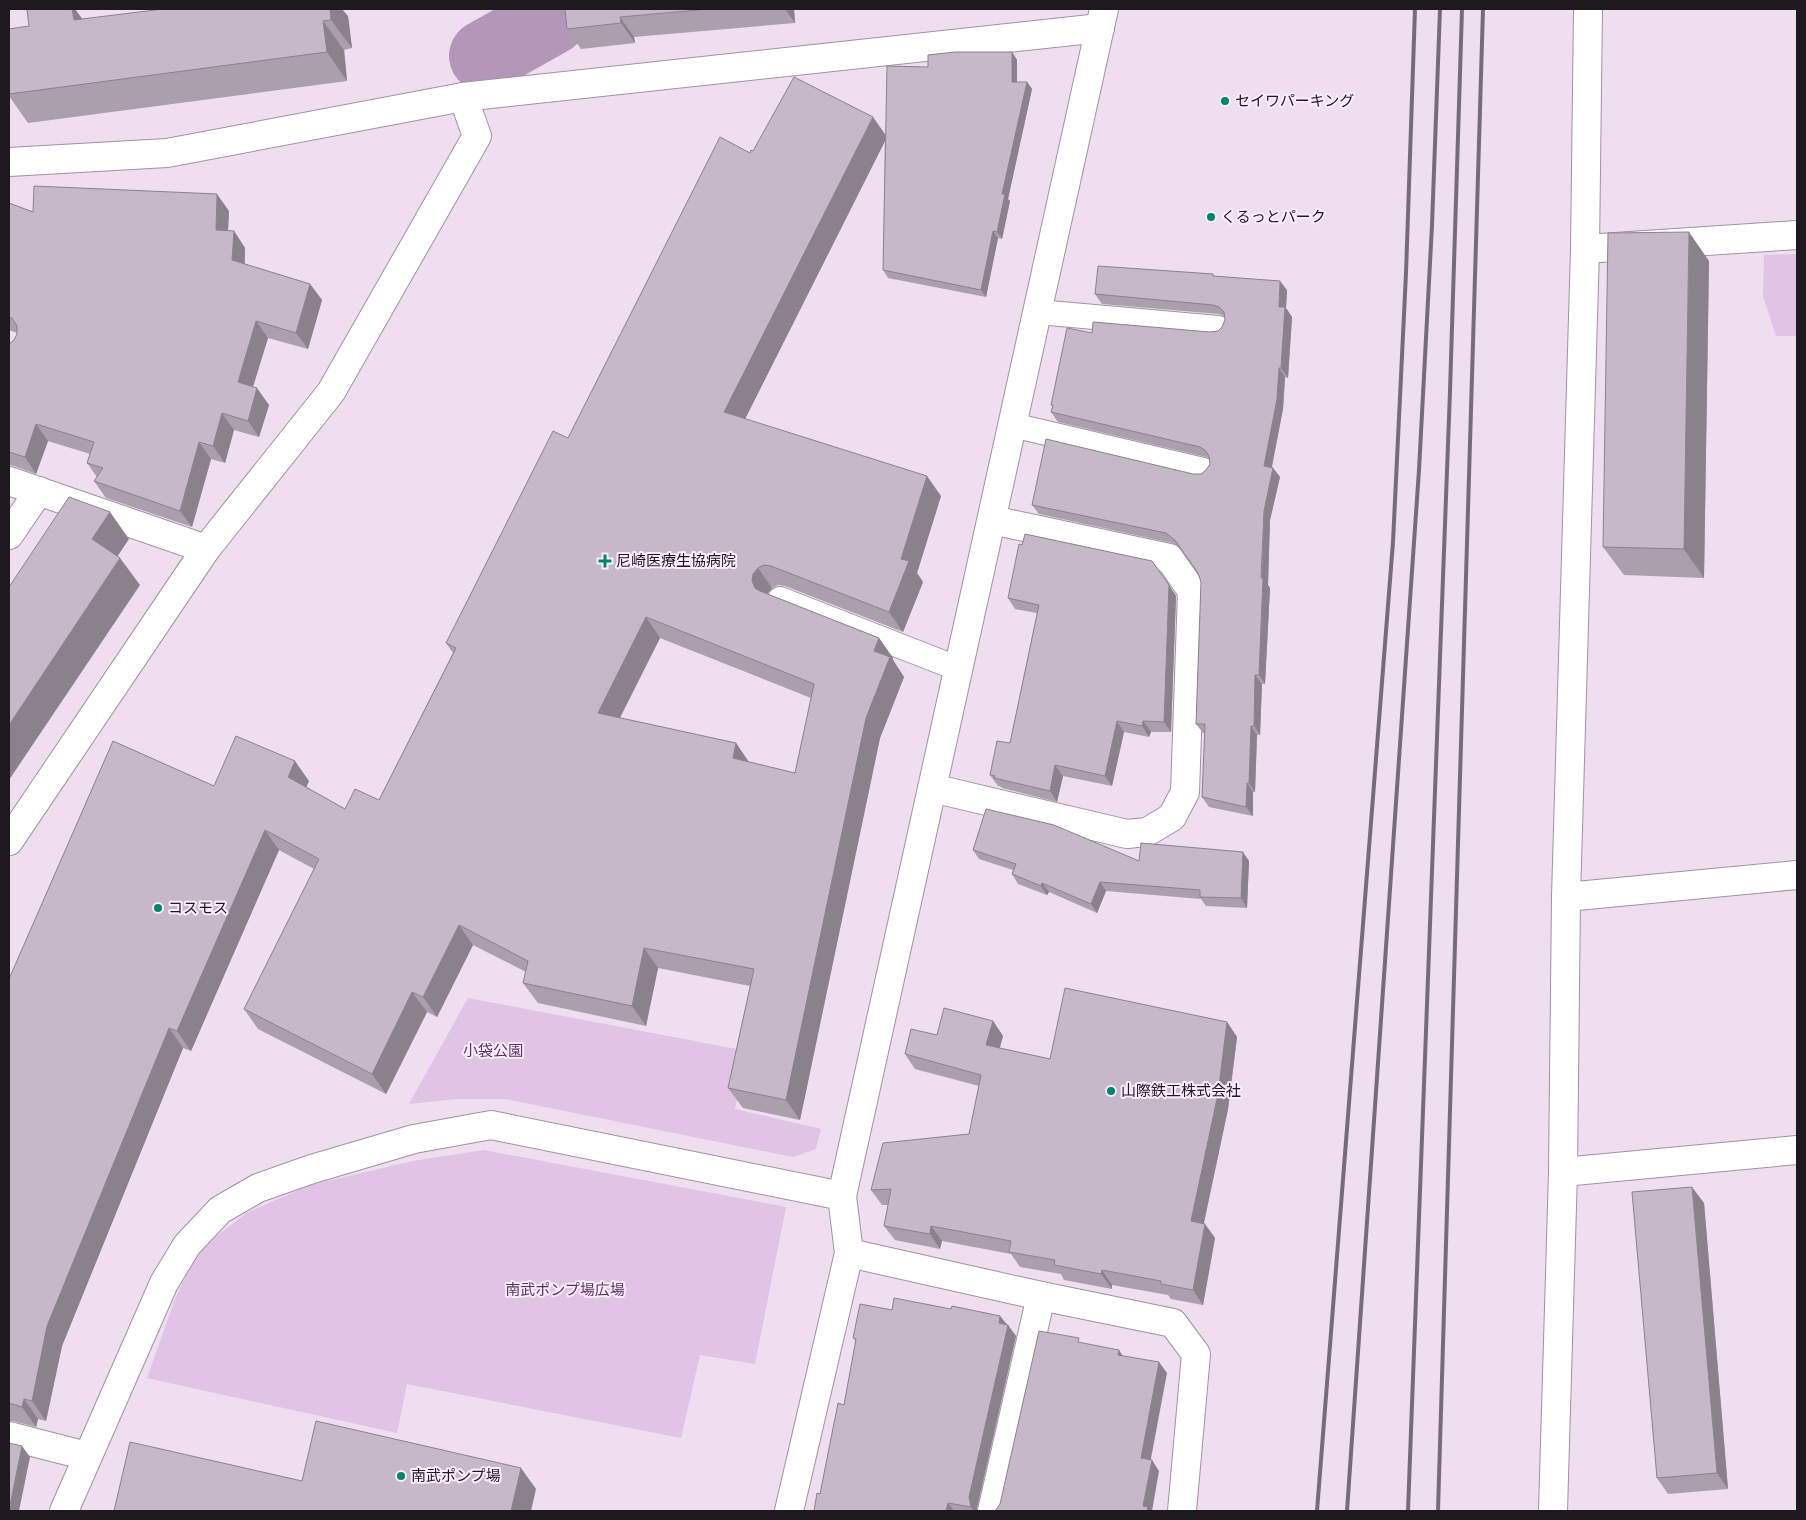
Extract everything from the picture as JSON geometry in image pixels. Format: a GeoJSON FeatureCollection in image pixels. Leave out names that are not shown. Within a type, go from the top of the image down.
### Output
{"type":"FeatureCollection","features":[{"type":"Feature","properties":{"kind":"street"},"geometry":{"type":"LineString","coordinates":[[1553,1511],[1563,1172],[1566,897],[1585,249],[1588,9]]}},
{"type":"Feature","properties":{"kind":"street"},"geometry":{"type":"LineString","coordinates":[[9,162],[167,153],[463,97],[1102,18],[842,1196],[849,1252],[789,1511]]}},
{"type":"Feature","properties":{"kind":"street"},"geometry":{"type":"LineString","coordinates":[[11,832],[206,549],[331,392],[477,136],[463,97]]}},
{"type":"Feature","properties":{"kind":"street"},"geometry":{"type":"LineString","coordinates":[[1585,249],[1797,235]]}},
{"type":"Feature","properties":{"kind":"street"},"geometry":{"type":"LineString","coordinates":[[9,481],[206,549]]}},
{"type":"Feature","properties":{"kind":"street"},"geometry":{"type":"LineString","coordinates":[[9,535],[39,491]]}},
{"type":"Feature","properties":{"kind":"street"},"geometry":{"type":"LineString","coordinates":[[932,788],[1127,834],[1147,832],[1172,817],[1185,792],[1192,591],[1169,558],[992,520]]}},
{"type":"Feature","properties":{"kind":"street"},"geometry":{"type":"LineString","coordinates":[[1566,897],[1797,875]]}},
{"type":"Feature","properties":{"kind":"street"},"geometry":{"type":"LineString","coordinates":[[64,1511],[164,1282],[187,1245],[220,1210],[258,1188],[312,1169],[414,1139],[491,1124],[842,1196]]}},
{"type":"Feature","properties":{"kind":"street"},"geometry":{"type":"LineString","coordinates":[[1563,1172],[1797,1150]]}},
{"type":"Feature","properties":{"kind":"street"},"geometry":{"type":"LineString","coordinates":[[849,1252],[1041,1296],[1173,1323],[1196,1354],[1182,1511]]}},
{"type":"Feature","properties":{"kind":"street"},"geometry":{"type":"LineString","coordinates":[[992,1511],[1041,1296]]}},
{"type":"Feature","properties":{"kind":"street"},"geometry":{"type":"LineString","coordinates":[[9,1436],[87,1456]]}},
{"type":"Feature","properties":{"kind":"lane"},"geometry":{"type":"LineString","coordinates":[[1038,312],[1218,328]]}},
{"type":"Feature","properties":{"kind":"lane"},"geometry":{"type":"LineString","coordinates":[[1012,425],[1203,470]]}},
{"type":"Feature","properties":{"kind":"lane"},"geometry":{"type":"LineString","coordinates":[[780,599],[958,669]]}},
{"type":"Feature","properties":{"kind":"green space"},"geometry":{"type":"Polygon","coordinates":[[[1797,254],[1797,336],[1776,336],[1763,296],[1764,255],[1797,254]]]}},
{"type":"Feature","properties":{"kind":"green space","name":"小袋公園"},"geometry":{"type":"Polygon","coordinates":[[[468,998],[747,1051],[735,1109],[821,1129],[816,1149],[793,1157],[506,1099],[457,1099],[409,1104],[468,998]]]}},
{"type":"Feature","properties":{"kind":"green space","name":"南武ポンプ場広場"},"geometry":{"type":"Polygon","coordinates":[[[484,1150],[786,1207],[755,1364],[700,1355],[681,1438],[407,1384],[397,1433],[147,1378],[175,1299],[198,1250],[248,1212],[310,1185],[413,1161],[484,1150]]]}},
{"type":"Feature","properties":{"kind":"building"},"geometry":{"type":"Polygon","coordinates":[[[27,9],[72,9],[74,20],[163,9],[330,9],[331,20],[323,21],[327,52],[9,94],[9,29],[29,26],[27,9]]]}},
{"type":"Feature","properties":{"kind":"building"},"geometry":{"type":"Polygon","coordinates":[[[565,9],[710,9],[620,17],[621,23],[567,29],[565,9]]]}},
{"type":"Feature","properties":{"kind":"building"},"geometry":{"type":"Polygon","coordinates":[[[955,52],[1012,52],[1012,82],[1027,82],[1002,194],[1005,194],[997,232],[993,231],[981,290],[883,270],[887,66],[928,67],[928,55],[955,52]]]}},
{"type":"Feature","properties":{"kind":"building"},"geometry":{"type":"Polygon","coordinates":[[[794,77],[873,117],[724,412],[927,476],[901,559],[909,561],[889,612],[771,566],[764,565],[753,574],[752,581],[755,588],[879,638],[874,651],[890,657],[866,718],[786,1100],[728,1088],[754,969],[644,948],[632,1006],[523,983],[528,961],[459,925],[423,997],[412,992],[372,1074],[244,1009],[319,859],[265,830],[177,1031],[169,1028],[47,1326],[32,1401],[24,1399],[22,1407],[9,1403],[9,979],[113,741],[214,786],[236,736],[295,761],[288,777],[345,809],[355,789],[379,800],[456,648],[446,643],[553,431],[568,438],[720,137],[750,153],[751,150],[753,151],[794,77]],[[646,617],[598,713],[736,743],[733,758],[795,773],[814,684],[646,617]]]}},
{"type":"Feature","properties":{"kind":"building"},"geometry":{"type":"Polygon","coordinates":[[[34,186],[217,194],[216,230],[234,231],[232,260],[310,284],[296,333],[256,321],[238,382],[257,388],[248,421],[222,413],[213,446],[199,442],[180,511],[94,481],[103,468],[87,463],[94,442],[36,424],[25,457],[9,452],[9,344],[17,334],[17,326],[12,318],[9,317],[9,203],[33,212],[34,186]]]}},
{"type":"Feature","properties":{"kind":"building"},"geometry":{"type":"Polygon","coordinates":[[[1689,232],[1684,549],[1603,547],[1608,233],[1689,232]]]}},
{"type":"Feature","properties":{"kind":"building"},"geometry":{"type":"Polygon","coordinates":[[[1098,266],[1280,281],[1279,307],[1285,307],[1277,399],[1264,466],[1273,468],[1264,511],[1259,675],[1255,675],[1254,726],[1251,726],[1249,783],[1247,783],[1246,807],[1202,797],[1205,724],[1196,724],[1201,582],[1198,573],[1175,540],[1166,533],[1032,505],[1046,439],[1193,474],[1201,474],[1210,464],[1209,456],[1200,447],[1051,412],[1067,328],[1092,333],[1093,322],[1210,332],[1218,331],[1225,320],[1224,312],[1219,307],[1213,305],[1095,294],[1098,266]]]}},
{"type":"Feature","properties":{"kind":"building"},"geometry":{"type":"Polygon","coordinates":[[[69,497],[110,512],[92,539],[120,558],[9,725],[9,587],[69,497]]]}},
{"type":"Feature","properties":{"kind":"building"},"geometry":{"type":"Polygon","coordinates":[[[1025,534],[1152,561],[1169,585],[1164,722],[1143,721],[1142,726],[1117,721],[1105,776],[1055,765],[1050,791],[994,778],[995,776],[990,775],[997,741],[1010,743],[1039,605],[1008,598],[1019,544],[1022,545],[1025,534]]]}},
{"type":"Feature","properties":{"kind":"building"},"geometry":{"type":"Polygon","coordinates":[[[986,809],[1054,825],[1139,861],[1141,843],[1243,852],[1241,898],[1200,897],[1200,890],[1100,882],[1091,904],[1042,883],[1041,886],[1012,874],[1016,864],[973,850],[986,809]]]}},
{"type":"Feature","properties":{"kind":"building","name":"山際鉄工株式会社"},"geometry":{"type":"Polygon","coordinates":[[[1065,988],[1227,1022],[1218,1094],[1191,1221],[1205,1224],[1193,1290],[1161,1284],[1161,1281],[1102,1270],[1101,1274],[1054,1265],[1055,1260],[1009,1252],[1011,1241],[931,1226],[930,1234],[884,1226],[891,1189],[871,1190],[883,1143],[969,1134],[981,1075],[905,1054],[911,1029],[937,1035],[944,1008],[993,1021],[986,1045],[1050,1059],[1065,988]]]}},
{"type":"Feature","properties":{"kind":"building"},"geometry":{"type":"Polygon","coordinates":[[[1692,1187],[1717,1473],[1657,1478],[1632,1192],[1692,1187]]]}},
{"type":"Feature","properties":{"kind":"building"},"geometry":{"type":"Polygon","coordinates":[[[894,1298],[951,1309],[952,1306],[1000,1316],[999,1323],[1008,1325],[969,1497],[971,1507],[948,1503],[946,1511],[814,1511],[817,1493],[820,1494],[838,1403],[844,1405],[856,1339],[853,1338],[860,1304],[892,1310],[894,1298]]]}},
{"type":"Feature","properties":{"kind":"building"},"geometry":{"type":"Polygon","coordinates":[[[1039,1331],[1079,1338],[1078,1342],[1119,1350],[1118,1355],[1159,1362],[1141,1458],[1152,1460],[1143,1506],[1148,1507],[1147,1511],[995,1511],[1000,1504],[1039,1331]]]}},
{"type":"Feature","properties":{"kind":"building","name":"南武ポンプ場"},"geometry":{"type":"Polygon","coordinates":[[[316,1421],[521,1468],[511,1511],[114,1511],[130,1442],[302,1481],[316,1421]]]}},
{"type":"Feature","properties":{"kind":"building"},"geometry":{"type":"Polygon","coordinates":[[[9,1443],[22,1446],[9,1510],[9,1443]]]}},
{"type":"Feature","properties":{"kind":"waterway"},"geometry":{"type":"LineString","coordinates":[[485,56],[551,19],[561,9]]}},
{"type":"Feature","properties":{"kind":"railway"},"geometry":{"type":"LineString","coordinates":[[1317,1511],[1393,542],[1406,273],[1415,9]]}},
{"type":"Feature","properties":{"kind":"railway"},"geometry":{"type":"LineString","coordinates":[[1347,1511],[1419,470],[1432,225],[1440,9]]}},
{"type":"Feature","properties":{"kind":"railway"},"geometry":{"type":"LineString","coordinates":[[1408,1511],[1450,391],[1462,9]]}},
{"type":"Feature","properties":{"kind":"railway"},"geometry":{"type":"LineString","coordinates":[[1438,1511],[1483,9]]}},
{"type":"Feature","properties":{"kind":"place","name":"セイワパーキング"},"geometry":{"type":"Point","coordinates":[1225,101]}},
{"type":"Feature","properties":{"kind":"place","name":"くるっとパーク"},"geometry":{"type":"Point","coordinates":[1211,217]}},
{"type":"Feature","properties":{"kind":"place","name":"尼崎医療生協病院"},"geometry":{"type":"Point","coordinates":[605,561]}},
{"type":"Feature","properties":{"kind":"place","name":"コスモス"},"geometry":{"type":"Point","coordinates":[158,908]}},
{"type":"Feature","properties":{"kind":"place","name":"山際鉄工株式会社"},"geometry":{"type":"Point","coordinates":[1111,1091]}},
{"type":"Feature","properties":{"kind":"place","name":"南武ポンプ場"},"geometry":{"type":"Point","coordinates":[401,1476]}}]}
